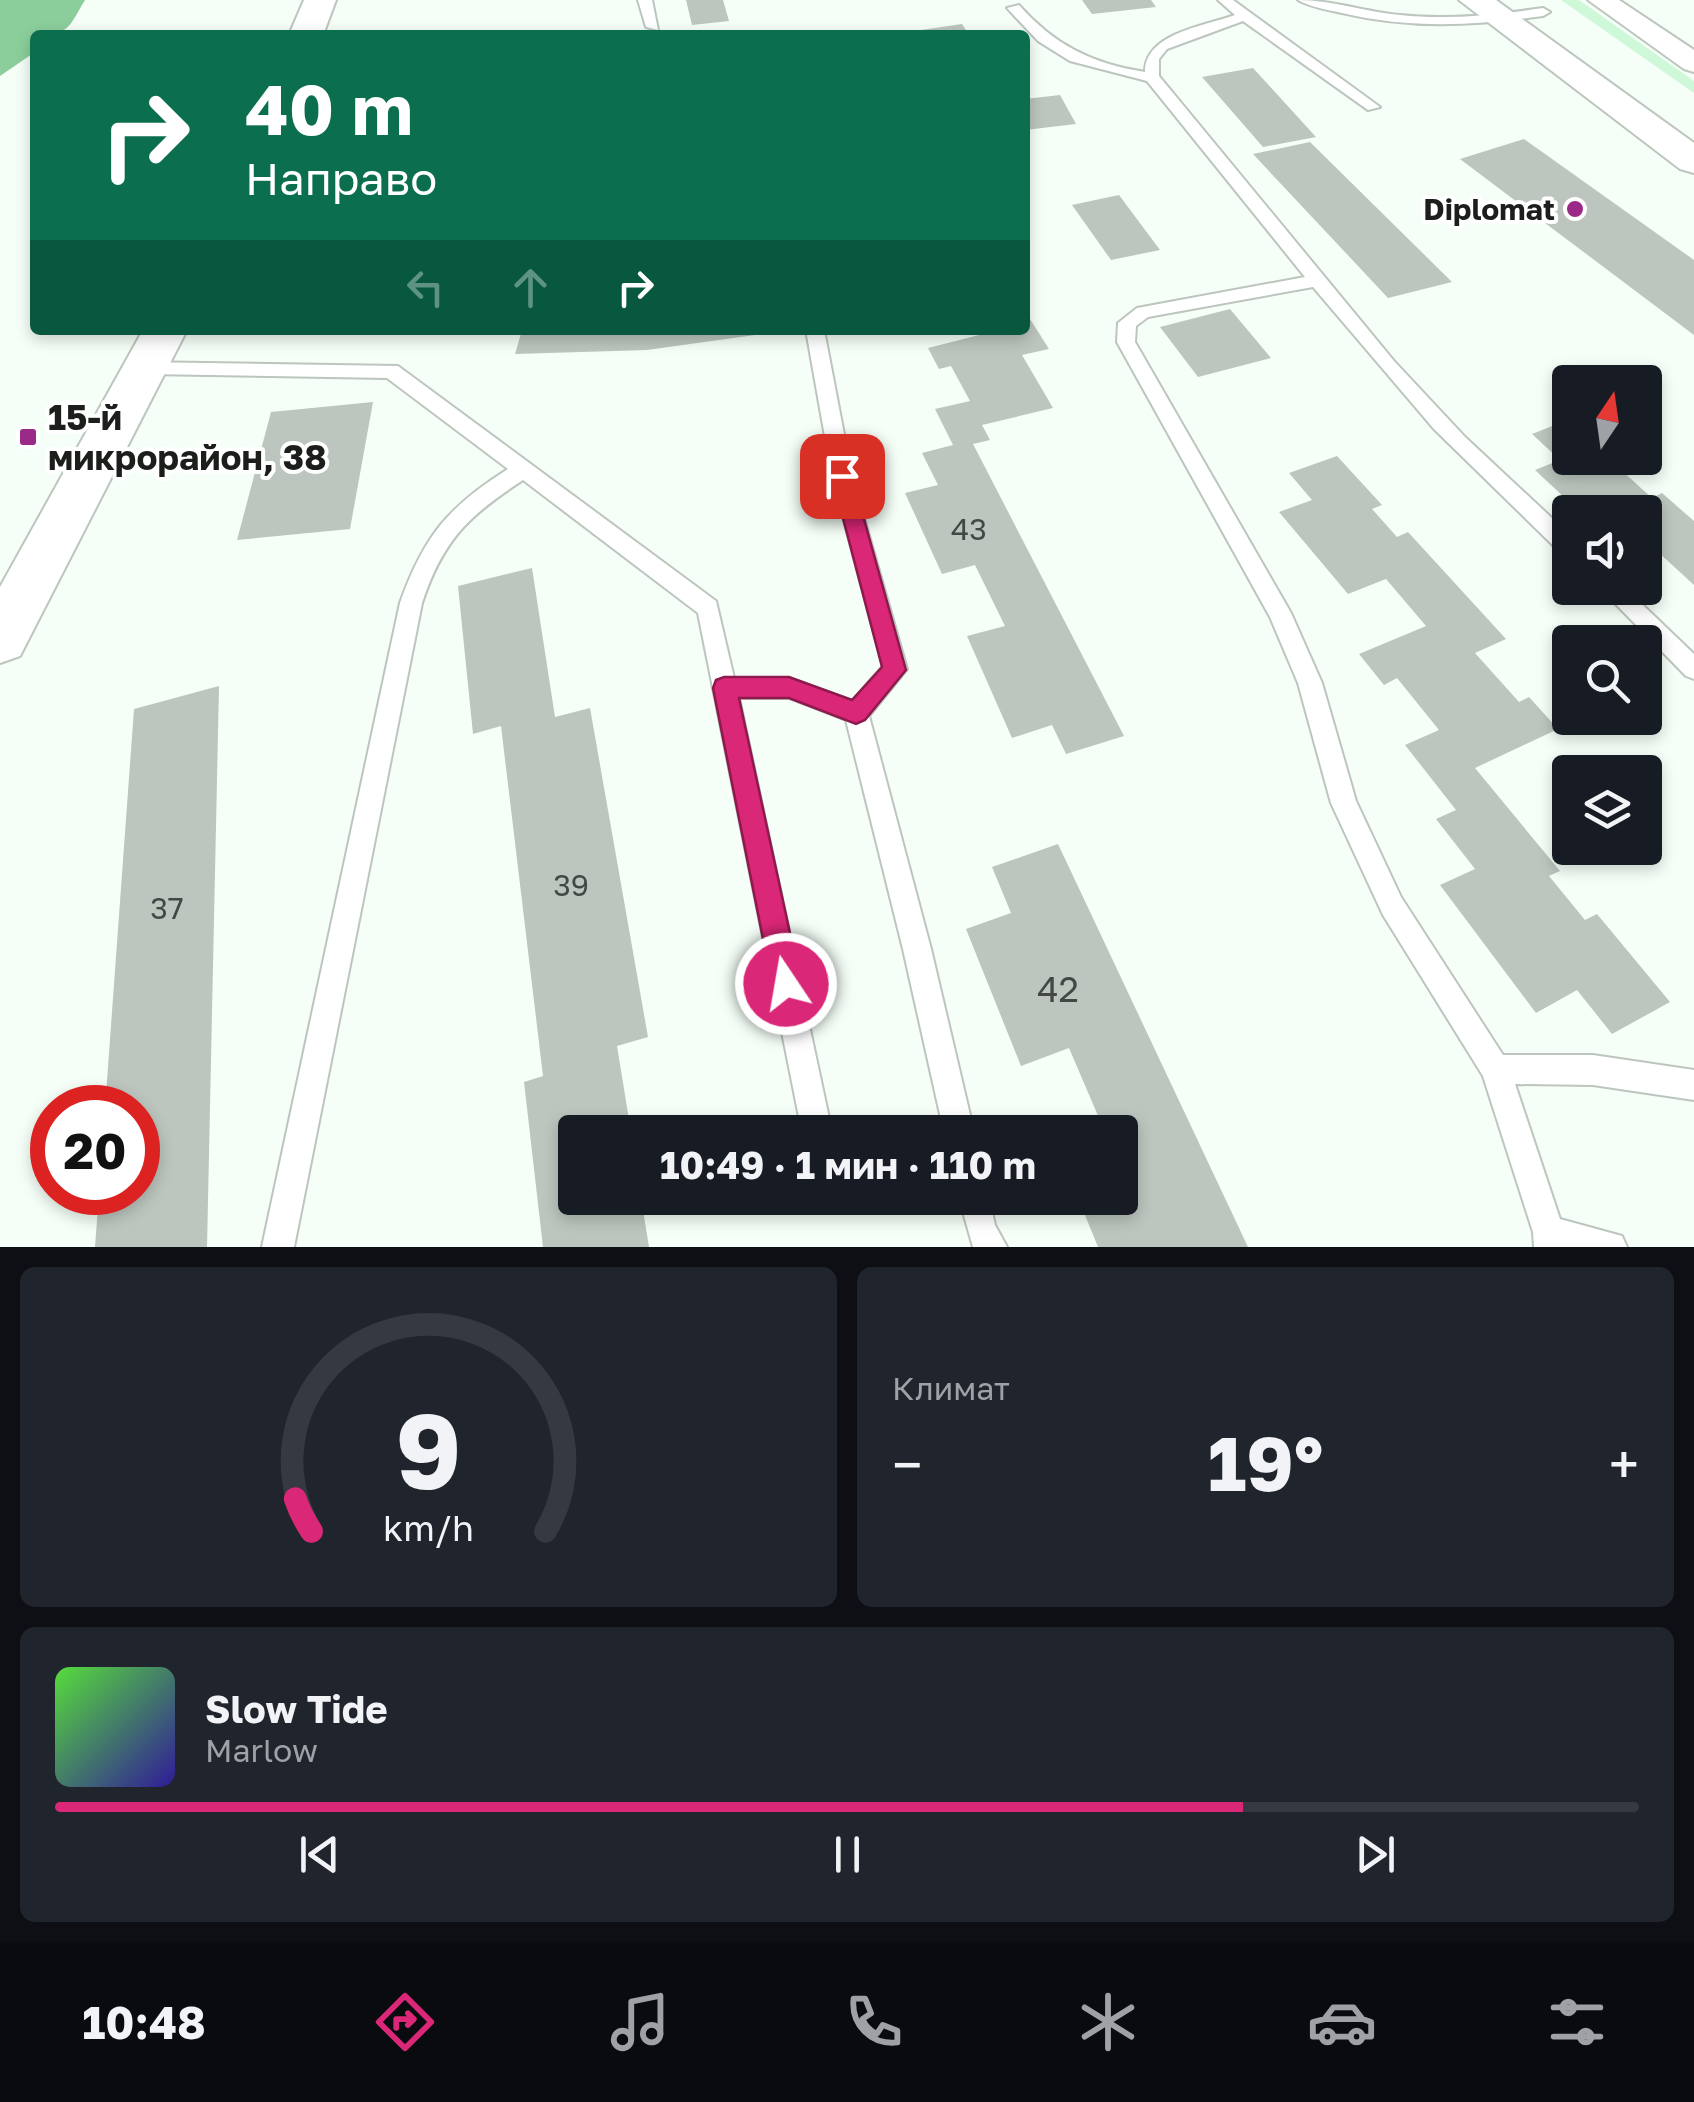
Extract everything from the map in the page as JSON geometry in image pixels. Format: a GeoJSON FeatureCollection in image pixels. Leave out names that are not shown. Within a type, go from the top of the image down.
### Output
{"type":"FeatureCollection","features":[{"type":"Feature","properties":{"kind":"main road"},"geometry":{"type":"LineString","coordinates":[[308,30],[320,0]]}},
{"type":"Feature","properties":{"kind":"main road"},"geometry":{"type":"LineString","coordinates":[[1536,6],[1694,122]]}},
{"type":"Feature","properties":{"kind":"main road"},"geometry":{"type":"LineString","coordinates":[[1486,10],[1694,161]]}},
{"type":"Feature","properties":{"kind":"main road"},"geometry":{"type":"LineString","coordinates":[[0,639],[156,349]]}},
{"type":"Feature","properties":{"kind":"street"},"geometry":{"type":"LineString","coordinates":[[1601,0],[1694,62]]}},
{"type":"Feature","properties":{"kind":"lane"},"geometry":{"type":"LineString","coordinates":[[645,0],[654,27]]}},
{"type":"Feature","properties":{"kind":"lane"},"geometry":{"type":"LineString","coordinates":[[1225,0],[1373,107]]}},
{"type":"Feature","properties":{"kind":"lane"},"geometry":{"type":"LineString","coordinates":[[1305,0],[1362,16],[1416,24],[1486,10],[1536,6]]}},
{"type":"Feature","properties":{"kind":"lane"},"geometry":{"type":"LineString","coordinates":[[1384,0],[1416,24]]}},
{"type":"Feature","properties":{"kind":"lane"},"geometry":{"type":"LineString","coordinates":[[1014,8],[1035,35],[1062,52],[1103,70],[1152,78],[1226,162],[1316,281],[1424,406],[1552,530]]}},
{"type":"Feature","properties":{"kind":"lane"},"geometry":{"type":"LineString","coordinates":[[1152,78],[1152,59],[1162,46],[1245,16]]}},
{"type":"Feature","properties":{"kind":"lane"},"geometry":{"type":"LineString","coordinates":[[1316,281],[1143,312],[1127,323],[1126,342],[1280,613],[1310,683],[1344,803],[1392,906],[1496,1069],[1549,1240],[1612,1247]]}},
{"type":"Feature","properties":{"kind":"lane"},"geometry":{"type":"LineString","coordinates":[[816,335],[842,476],[895,670],[856,713]]}},
{"type":"Feature","properties":{"kind":"lane"},"geometry":{"type":"LineString","coordinates":[[156,349],[391,371],[708,608],[814,1115]]}},
{"type":"Feature","properties":{"kind":"lane"},"geometry":{"type":"LineString","coordinates":[[278,1247],[411,603],[424,561],[440,532],[468,505],[523,470]]}},
{"type":"Feature","properties":{"kind":"lane"},"geometry":{"type":"LineString","coordinates":[[1628,605],[1694,669]]}},
{"type":"Feature","properties":{"kind":"lane"},"geometry":{"type":"LineString","coordinates":[[724,688],[789,688],[856,713]]}},
{"type":"Feature","properties":{"kind":"lane"},"geometry":{"type":"LineString","coordinates":[[856,713],[955,1115]]}},
{"type":"Feature","properties":{"kind":"lane"},"geometry":{"type":"LineString","coordinates":[[1496,1069],[1593,1070],[1694,1085]]}},
{"type":"Feature","properties":{"kind":"lane"},"geometry":{"type":"LineString","coordinates":[[978,1215],[991,1247]]}},
{"type":"Feature","properties":{"kind":"shaded area"},"geometry":{"type":"Polygon","coordinates":[[[0,0],[85,0],[64,30],[30,30],[30,55],[0,76],[0,0]]]}},
{"type":"Feature","properties":{"kind":"shaded area"},"geometry":{"type":"Polygon","coordinates":[[[1561,0],[1579,0],[1694,81],[1694,93],[1561,0]]]}},
{"type":"Feature","properties":{"kind":"building"},"geometry":{"type":"Polygon","coordinates":[[[686,0],[723,0],[729,21],[692,25],[686,0]]]}},
{"type":"Feature","properties":{"kind":"building"},"geometry":{"type":"Polygon","coordinates":[[[1082,0],[1151,0],[1156,7],[1092,14],[1082,0]]]}},
{"type":"Feature","properties":{"kind":"building"},"geometry":{"type":"Polygon","coordinates":[[[962,24],[966,30],[921,30],[962,24]]]}},
{"type":"Feature","properties":{"kind":"building"},"geometry":{"type":"Polygon","coordinates":[[[1253,68],[1316,137],[1263,147],[1202,77],[1253,68]]]}},
{"type":"Feature","properties":{"kind":"building"},"geometry":{"type":"Polygon","coordinates":[[[1060,95],[1076,124],[1030,129],[1030,98],[1060,95]]]}},
{"type":"Feature","properties":{"kind":"building","name":"Diplomat"},"geometry":{"type":"Polygon","coordinates":[[[1524,139],[1694,260],[1694,335],[1460,159],[1524,139]]]}},
{"type":"Feature","properties":{"kind":"building"},"geometry":{"type":"Polygon","coordinates":[[[1310,142],[1452,282],[1388,298],[1253,154],[1310,142]]]}},
{"type":"Feature","properties":{"kind":"building"},"geometry":{"type":"Polygon","coordinates":[[[1119,195],[1160,250],[1111,260],[1072,205],[1119,195]]]}},
{"type":"Feature","properties":{"kind":"building"},"geometry":{"type":"Polygon","coordinates":[[[1230,309],[1271,358],[1198,377],[1160,327],[1230,309]]]}},
{"type":"Feature","properties":{"kind":"building"},"geometry":{"type":"Polygon","coordinates":[[[1030,319],[1049,349],[1022,355],[1053,408],[982,425],[990,440],[973,444],[1124,736],[1066,754],[1052,725],[1012,738],[967,636],[1005,626],[975,565],[942,574],[905,493],[938,485],[922,453],[953,445],[935,409],[970,401],[951,366],[939,369],[928,348],[979,335],[1030,335],[1030,319]]]}},
{"type":"Feature","properties":{"kind":"building"},"geometry":{"type":"Polygon","coordinates":[[[521,335],[756,335],[647,350],[515,354],[521,335]]]}},
{"type":"Feature","properties":{"kind":"building"},"geometry":{"type":"Polygon","coordinates":[[[373,402],[350,529],[237,540],[271,412],[373,402]]]}},
{"type":"Feature","properties":{"kind":"building"},"geometry":{"type":"Polygon","coordinates":[[[1552,426],[1552,453],[1532,434],[1552,426]]]}},
{"type":"Feature","properties":{"kind":"building"},"geometry":{"type":"Polygon","coordinates":[[[1337,456],[1382,505],[1372,509],[1397,537],[1408,532],[1506,639],[1475,653],[1519,702],[1529,697],[1552,722],[1552,732],[1475,768],[1560,871],[1549,876],[1585,920],[1597,914],[1670,1002],[1612,1034],[1577,990],[1536,1013],[1440,885],[1475,869],[1436,819],[1456,810],[1405,745],[1439,730],[1397,678],[1384,685],[1359,654],[1426,626],[1386,579],[1348,594],[1279,512],[1312,500],[1289,473],[1337,456]]]}},
{"type":"Feature","properties":{"kind":"building"},"geometry":{"type":"Polygon","coordinates":[[[1552,463],[1552,475],[1627,475],[1649,495],[1562,495],[1535,470],[1552,463]]]}},
{"type":"Feature","properties":{"kind":"building"},"geometry":{"type":"Polygon","coordinates":[[[1662,493],[1694,521],[1694,585],[1662,556],[1662,495],[1658,495],[1662,493]]]}},
{"type":"Feature","properties":{"kind":"building"},"geometry":{"type":"Polygon","coordinates":[[[532,568],[555,717],[590,708],[648,1037],[617,1046],[628,1115],[558,1115],[558,1215],[644,1215],[649,1247],[543,1247],[524,1082],[543,1076],[501,726],[473,734],[458,586],[532,568]]]}},
{"type":"Feature","properties":{"kind":"building"},"geometry":{"type":"Polygon","coordinates":[[[219,686],[207,1247],[95,1247],[97,1215],[160,1215],[160,1085],[107,1085],[134,709],[219,686]]]}},
{"type":"Feature","properties":{"kind":"building"},"geometry":{"type":"Polygon","coordinates":[[[1058,844],[1248,1247],[1098,1247],[1085,1215],[1138,1215],[1138,1115],[1098,1115],[1069,1048],[1021,1066],[966,929],[1011,913],[992,867],[1058,844]]]}},
{"type":"Feature","properties":{"kind":"place","name":"Diplomat"},"geometry":{"type":"Point","coordinates":[1575,209]}},
{"type":"Feature","properties":{"kind":"place","name":"15-й микрорайон, 38"},"geometry":{"type":"Point","coordinates":[28,437]}},
{"type":"Feature","properties":{"kind":"route"},"geometry":{"type":"LineString","coordinates":[[786,984],[724,688],[789,688],[856,713],[895,670],[842,476]]}}]}
